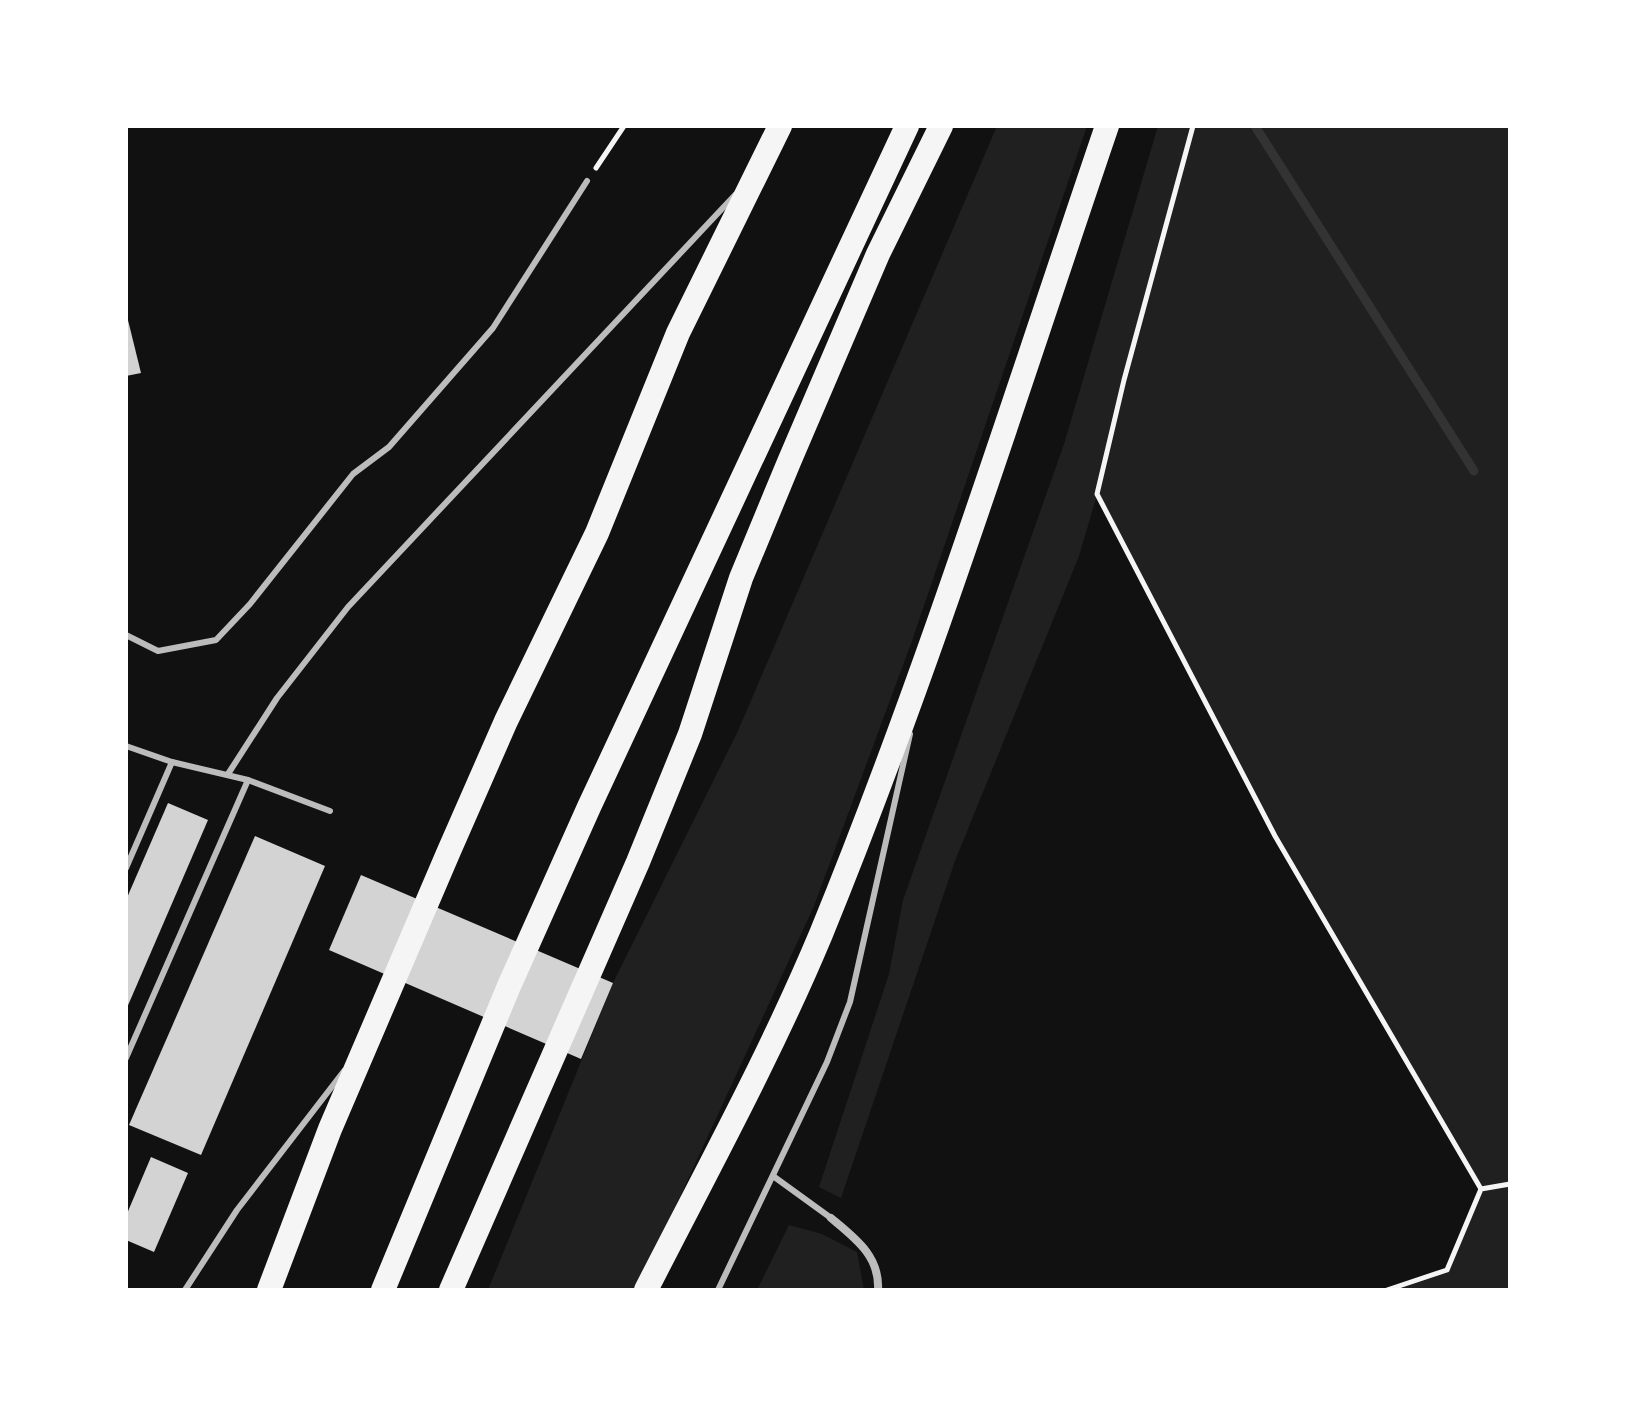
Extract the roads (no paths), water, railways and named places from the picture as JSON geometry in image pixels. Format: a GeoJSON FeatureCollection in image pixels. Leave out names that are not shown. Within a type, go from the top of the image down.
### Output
{"type":"FeatureCollection","features":[{"type":"Feature","properties":{"kind":"highway"},"geometry":{"type":"LineString","coordinates":[[269,1290],[368,1040],[506,721],[597,533],[678,333],[780,126]]}},
{"type":"Feature","properties":{"kind":"highway"},"geometry":{"type":"LineString","coordinates":[[383,1290],[509,986],[589,807],[907,126]]}},
{"type":"Feature","properties":{"kind":"highway"},"geometry":{"type":"LineString","coordinates":[[451,1290],[681,757],[702,703],[741,578],[789,462],[878,254],[941,126]]}},
{"type":"Feature","properties":{"kind":"highway"},"geometry":{"type":"LineString","coordinates":[[646,1290],[771,1048],[821,932],[931,644],[1107,126]]}},
{"type":"Feature","properties":{"kind":"street"},"geometry":{"type":"LineString","coordinates":[[831,1218],[874,1260],[878,1290]]}},
{"type":"Feature","properties":{"kind":"lane"},"geometry":{"type":"LineString","coordinates":[[228,774],[277,698],[348,607],[756,172]]}},
{"type":"Feature","properties":{"kind":"lane"},"geometry":{"type":"LineString","coordinates":[[126,635],[158,651],[216,640],[250,604],[353,474],[389,447],[493,328],[587,181]]}},
{"type":"Feature","properties":{"kind":"lane"},"geometry":{"type":"LineString","coordinates":[[718,1290],[827,1062],[850,1002],[931,644]]}},
{"type":"Feature","properties":{"kind":"lane"},"geometry":{"type":"LineString","coordinates":[[126,746],[172,762],[248,780],[330,811]]}},
{"type":"Feature","properties":{"kind":"lane"},"geometry":{"type":"LineString","coordinates":[[126,868],[172,762]]}},
{"type":"Feature","properties":{"kind":"lane"},"geometry":{"type":"LineString","coordinates":[[126,1058],[248,780]]}},
{"type":"Feature","properties":{"kind":"lane"},"geometry":{"type":"LineString","coordinates":[[185,1290],[237,1210],[368,1040]]}},
{"type":"Feature","properties":{"kind":"lane"},"geometry":{"type":"LineString","coordinates":[[773,1176],[831,1218]]}},
{"type":"Feature","properties":{"kind":"waterway"},"geometry":{"type":"LineString","coordinates":[[1255,126],[1474,471]]}}]}
